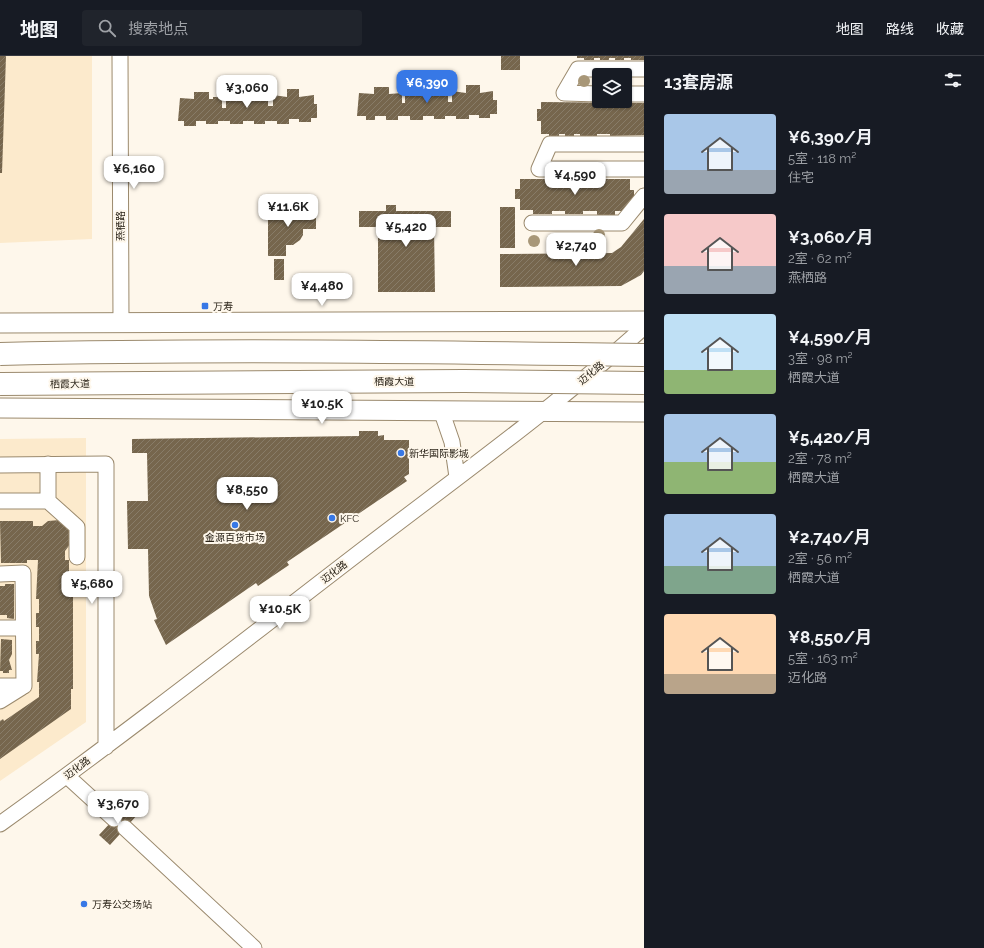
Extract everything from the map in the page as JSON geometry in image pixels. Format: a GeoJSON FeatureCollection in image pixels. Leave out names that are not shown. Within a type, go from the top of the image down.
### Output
{"type":"FeatureCollection","features":[{"type":"Feature","properties":{"kind":"highway"},"geometry":{"type":"LineString","coordinates":[[0,354],[102,351],[323,351],[644,354]]}},
{"type":"Feature","properties":{"kind":"highway","name":"栖霞大道"},"geometry":{"type":"LineString","coordinates":[[0,384],[456,381],[644,383]]}},
{"type":"Feature","properties":{"kind":"main road"},"geometry":{"type":"LineString","coordinates":[[0,323],[644,321]]}},
{"type":"Feature","properties":{"kind":"main road"},"geometry":{"type":"LineString","coordinates":[[0,408],[644,412]]}},
{"type":"Feature","properties":{"kind":"street","name":"燕栖路"},"geometry":{"type":"LineString","coordinates":[[120,56],[120,323]]}},
{"type":"Feature","properties":{"kind":"street"},"geometry":{"type":"LineString","coordinates":[[592,69],[578,69],[564,93],[592,94]]}},
{"type":"Feature","properties":{"kind":"street"},"geometry":{"type":"LineString","coordinates":[[632,69],[644,69]]}},
{"type":"Feature","properties":{"kind":"street"},"geometry":{"type":"LineString","coordinates":[[632,94],[644,94]]}},
{"type":"Feature","properties":{"kind":"street"},"geometry":{"type":"LineString","coordinates":[[644,144],[550,144],[539,169],[644,169]]}},
{"type":"Feature","properties":{"kind":"street"},"geometry":{"type":"LineString","coordinates":[[532,223],[622,223],[644,196]]}},
{"type":"Feature","properties":{"kind":"street","name":"迈化路"},"geometry":{"type":"LineString","coordinates":[[0,824],[106,747],[457,477],[599,367],[644,327]]}},
{"type":"Feature","properties":{"kind":"street"},"geometry":{"type":"LineString","coordinates":[[441,410],[452,442],[457,477]]}},
{"type":"Feature","properties":{"kind":"street"},"geometry":{"type":"LineString","coordinates":[[0,464],[106,464],[106,747]]}},
{"type":"Feature","properties":{"kind":"street"},"geometry":{"type":"LineString","coordinates":[[48,464],[48,501]]}},
{"type":"Feature","properties":{"kind":"street"},"geometry":{"type":"LineString","coordinates":[[0,501],[48,501],[77,527],[77,557]]}},
{"type":"Feature","properties":{"kind":"street"},"geometry":{"type":"LineString","coordinates":[[0,574],[23,574],[24,686]]}},
{"type":"Feature","properties":{"kind":"street"},"geometry":{"type":"LineString","coordinates":[[0,628],[23,628]]}},
{"type":"Feature","properties":{"kind":"street"},"geometry":{"type":"LineString","coordinates":[[0,686],[24,686]]}},
{"type":"Feature","properties":{"kind":"street"},"geometry":{"type":"LineString","coordinates":[[0,701],[24,686]]}},
{"type":"Feature","properties":{"kind":"street"},"geometry":{"type":"LineString","coordinates":[[67,776],[250,947]]}},
{"type":"Feature","properties":{"kind":"shaded area"},"geometry":{"type":"Polygon","coordinates":[[[0,56],[92,56],[92,239],[0,243],[0,56]]]}},
{"type":"Feature","properties":{"kind":"shaded area"},"geometry":{"type":"Polygon","coordinates":[[[86,438],[86,722],[0,781],[0,439],[86,438]]]}},
{"type":"Feature","properties":{"kind":"building"},"geometry":{"type":"Polygon","coordinates":[[[0,56],[6,56],[2,173],[0,173],[0,56]]]}},
{"type":"Feature","properties":{"kind":"building"},"geometry":{"type":"Polygon","coordinates":[[[501,56],[520,56],[520,70],[501,70],[501,56]]]}},
{"type":"Feature","properties":{"kind":"building"},"geometry":{"type":"Polygon","coordinates":[[[577,56],[644,56],[644,60],[631,60],[631,58],[624,58],[624,60],[615,60],[615,58],[609,58],[609,60],[600,60],[600,58],[594,58],[594,60],[584,60],[584,58],[577,58],[577,56]]]}},
{"type":"Feature","properties":{"kind":"building"},"geometry":{"type":"Polygon","coordinates":[[[466,85],[480,85],[480,93],[493,91],[493,100],[497,100],[497,114],[490,114],[490,118],[479,118],[479,115],[469,115],[469,119],[456,119],[456,116],[445,116],[445,119],[434,119],[434,116],[423,116],[423,120],[410,120],[410,116],[398,116],[398,120],[386,120],[386,116],[375,116],[375,120],[366,120],[366,116],[357,116],[359,93],[374,94],[374,87],[389,87],[389,94],[402,93],[402,103],[405,103],[405,92],[421,94],[421,86],[434,86],[434,94],[448,92],[448,102],[452,102],[452,91],[466,93],[466,85]]]}},
{"type":"Feature","properties":{"kind":"building"},"geometry":{"type":"Polygon","coordinates":[[[287,89],[299,89],[299,97],[314,95],[314,104],[317,104],[317,118],[311,118],[311,122],[299,122],[299,119],[289,119],[289,124],[277,124],[277,121],[265,121],[265,124],[254,124],[254,121],[243,121],[243,124],[230,124],[230,121],[218,121],[218,124],[206,124],[206,121],[196,121],[196,126],[184,126],[184,121],[178,121],[180,98],[194,99],[194,92],[209,92],[209,99],[213,99],[213,97],[222,97],[222,108],[226,108],[226,96],[241,98],[241,90],[253,90],[253,98],[268,96],[268,106],[273,106],[273,95],[287,97],[287,89]]]}},
{"type":"Feature","properties":{"kind":"building"},"geometry":{"type":"Polygon","coordinates":[[[541,102],[592,102],[592,108],[632,108],[632,103],[644,103],[644,135],[610,136],[610,134],[597,134],[597,136],[580,136],[580,134],[574,134],[574,136],[565,136],[565,134],[559,134],[559,136],[549,136],[549,134],[541,134],[541,121],[537,121],[537,109],[541,109],[541,102]]]}},
{"type":"Feature","properties":{"kind":"building"},"geometry":{"type":"Polygon","coordinates":[[[520,179],[630,179],[630,190],[634,190],[634,201],[630,211],[615,211],[615,215],[597,215],[597,211],[583,211],[583,214],[565,214],[565,211],[552,211],[552,214],[533,214],[533,210],[520,210],[520,199],[515,199],[515,189],[520,189],[520,179]]]}},
{"type":"Feature","properties":{"kind":"building"},"geometry":{"type":"Polygon","coordinates":[[[386,205],[396,205],[396,211],[451,211],[451,227],[434,227],[435,292],[378,292],[378,227],[359,227],[359,211],[386,211],[386,205]]]}},
{"type":"Feature","properties":{"kind":"building"},"geometry":{"type":"Polygon","coordinates":[[[500,207],[515,207],[515,248],[500,248],[500,207]]]}},
{"type":"Feature","properties":{"kind":"building"},"geometry":{"type":"Polygon","coordinates":[[[268,208],[316,208],[316,229],[303,229],[303,235],[300,240],[293,245],[286,245],[286,256],[268,256],[268,208]]]}},
{"type":"Feature","properties":{"kind":"building"},"geometry":{"type":"Polygon","coordinates":[[[644,219],[644,271],[641,275],[621,286],[500,287],[500,254],[612,253],[621,247],[644,219]]]}},
{"type":"Feature","properties":{"kind":"building"},"geometry":{"type":"Polygon","coordinates":[[[274,259],[284,259],[284,280],[274,280],[274,259]]]}},
{"type":"Feature","properties":{"kind":"building","name":"金源百货市场"},"geometry":{"type":"Polygon","coordinates":[[[359,431],[378,431],[378,436],[384,435],[384,440],[409,440],[409,474],[404,477],[407,481],[287,562],[289,565],[258,586],[256,583],[166,645],[154,620],[157,619],[149,596],[148,549],[128,549],[127,501],[148,501],[147,453],[132,453],[132,439],[359,436],[359,431]]]}},
{"type":"Feature","properties":{"kind":"building"},"geometry":{"type":"Polygon","coordinates":[[[60,520],[71,530],[71,543],[65,551],[65,560],[69,560],[69,577],[73,577],[73,689],[71,689],[71,709],[0,759],[0,721],[3,719],[4,721],[39,697],[39,682],[37,682],[39,654],[36,654],[36,641],[39,641],[39,627],[36,627],[36,613],[39,613],[39,599],[36,599],[38,560],[27,560],[27,563],[1,563],[0,521],[33,521],[33,526],[42,526],[48,521],[60,520]]]}},
{"type":"Feature","properties":{"kind":"building"},"geometry":{"type":"Polygon","coordinates":[[[5,584],[14,584],[14,619],[7,618],[7,615],[0,615],[0,586],[5,586],[5,584]]]}},
{"type":"Feature","properties":{"kind":"building"},"geometry":{"type":"Polygon","coordinates":[[[1,639],[12,640],[12,654],[9,660],[12,670],[9,670],[9,673],[3,673],[3,671],[0,671],[1,639]]]}},
{"type":"Feature","properties":{"kind":"building"},"geometry":{"type":"Polygon","coordinates":[[[127,805],[138,814],[110,845],[99,835],[127,805]]]}},
{"type":"Feature","properties":{"kind":"place","name":"万寿"},"geometry":{"type":"Point","coordinates":[205,306]}},
{"type":"Feature","properties":{"kind":"place","name":"新华国际影城"},"geometry":{"type":"Point","coordinates":[401,453]}},
{"type":"Feature","properties":{"kind":"place","name":"KFC"},"geometry":{"type":"Point","coordinates":[332,518]}},
{"type":"Feature","properties":{"kind":"place","name":"金源百货市场"},"geometry":{"type":"Point","coordinates":[235,525]}},
{"type":"Feature","properties":{"kind":"place","name":"万寿公交场站"},"geometry":{"type":"Point","coordinates":[84,904]}}]}
